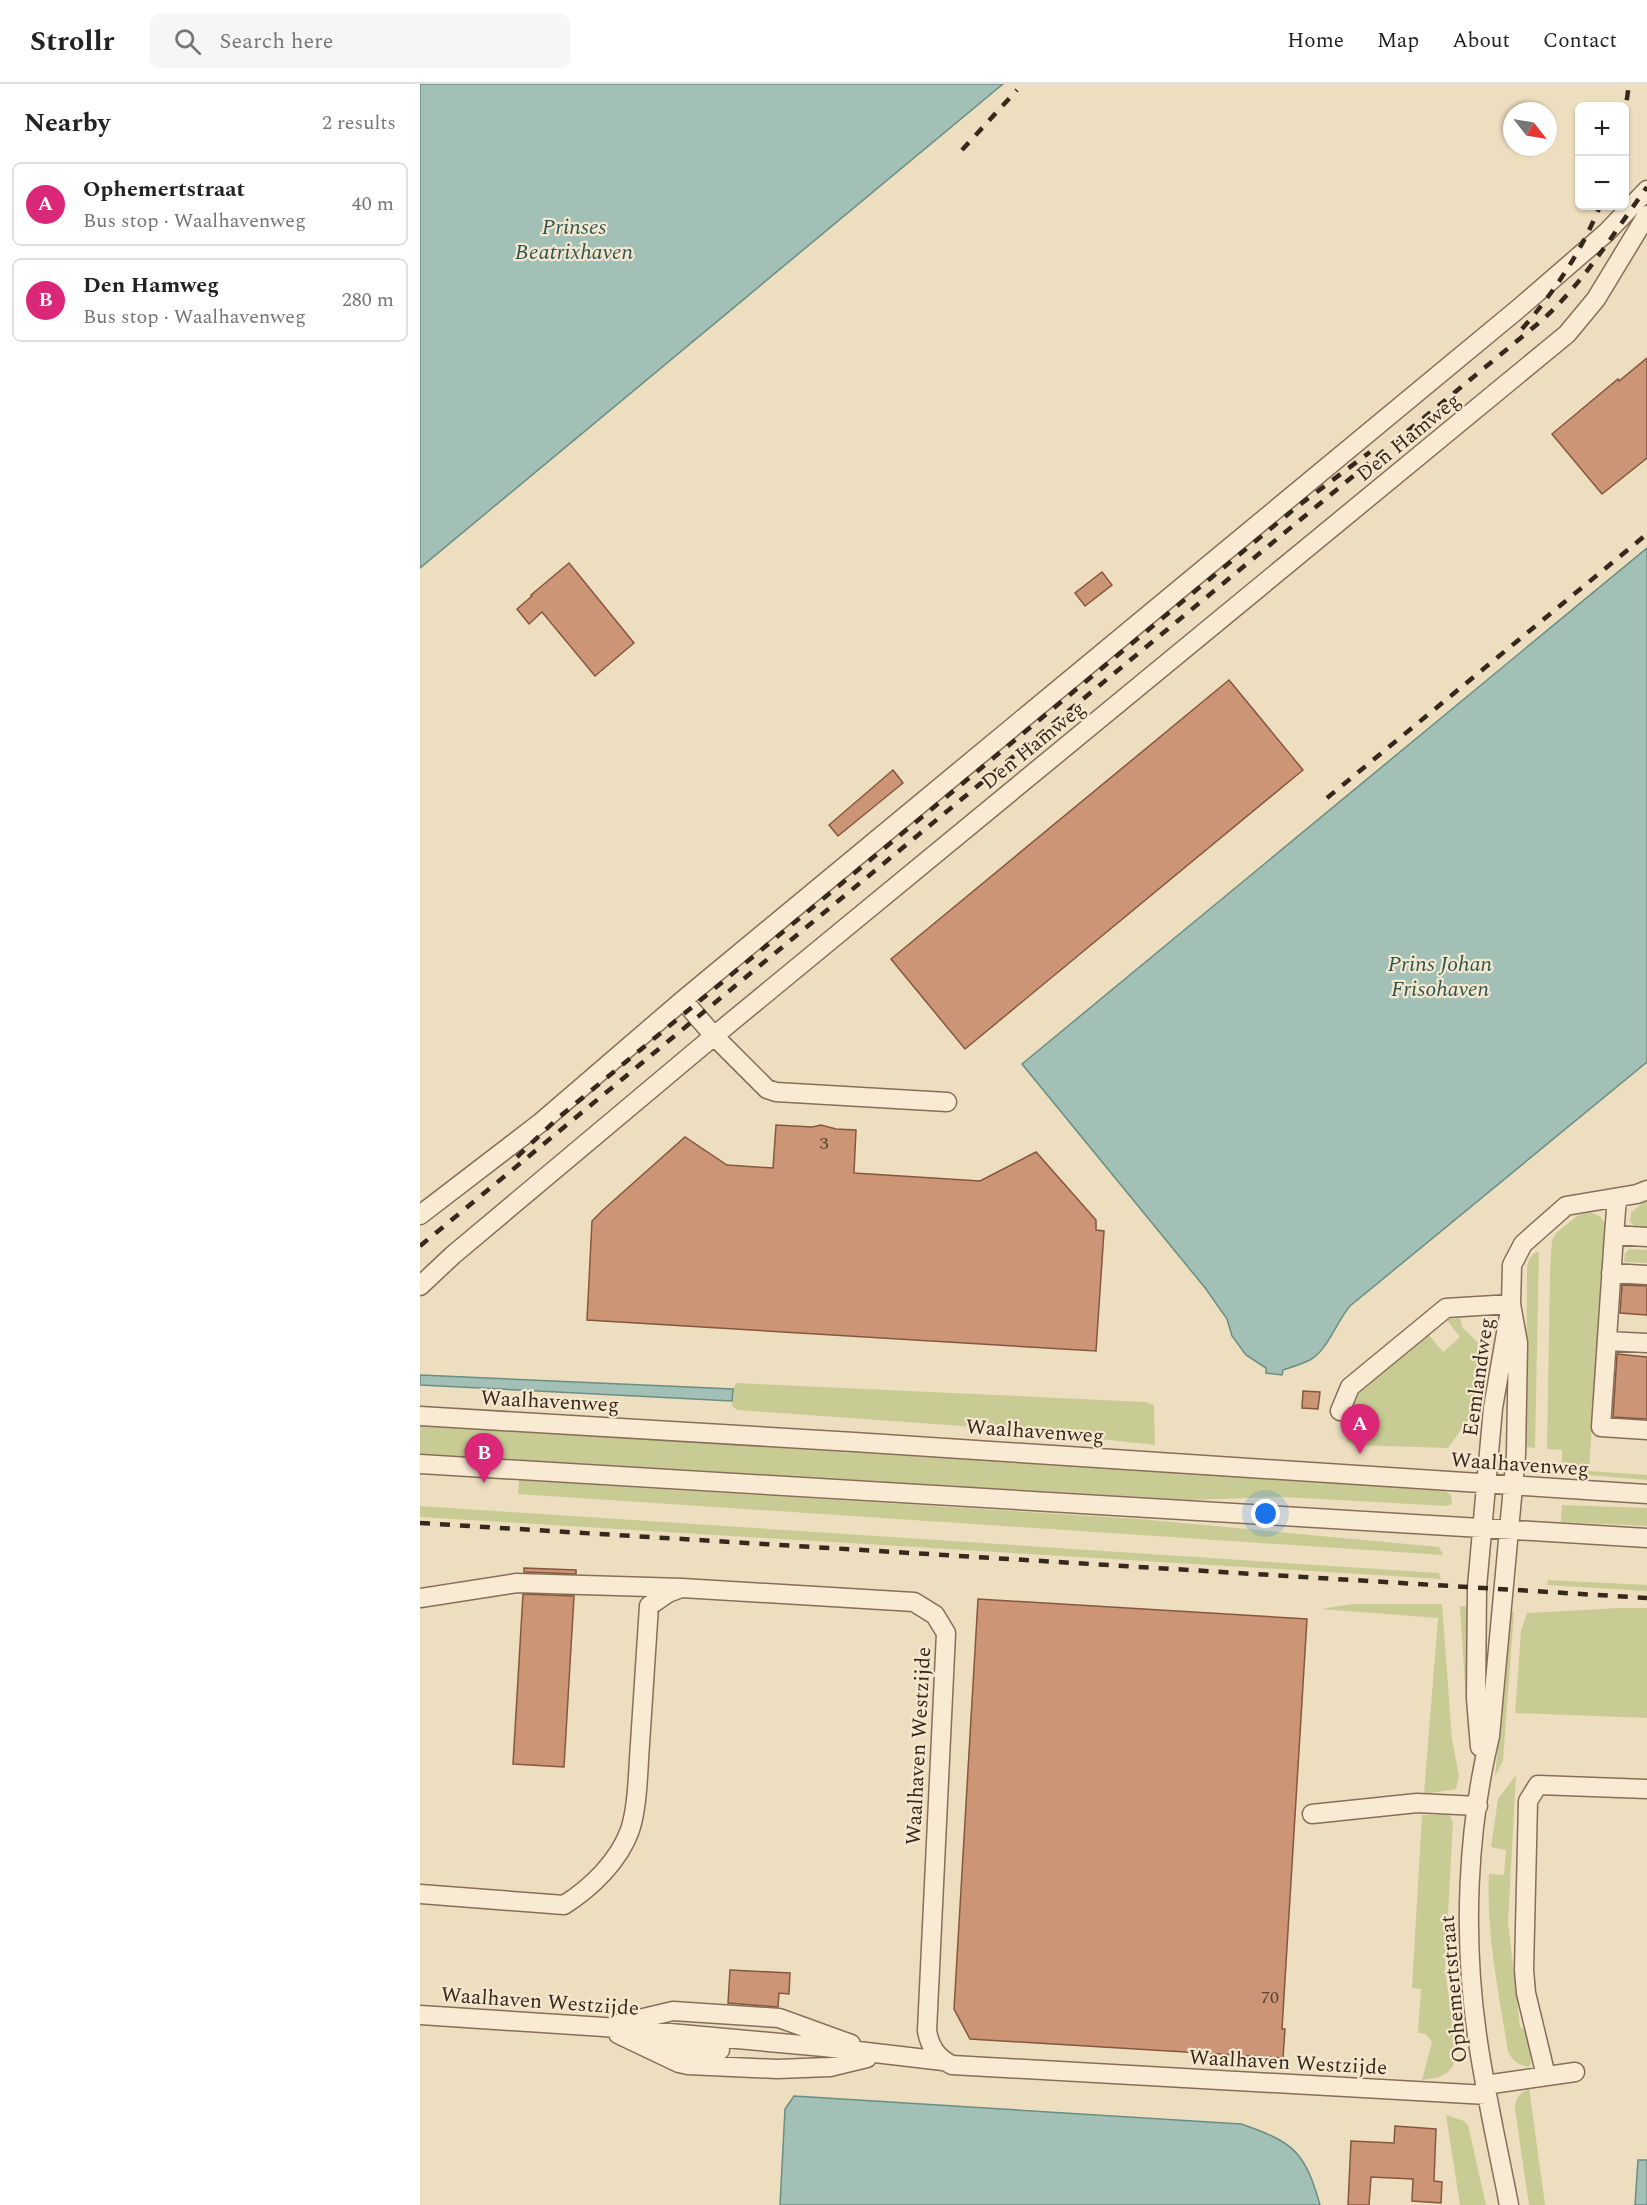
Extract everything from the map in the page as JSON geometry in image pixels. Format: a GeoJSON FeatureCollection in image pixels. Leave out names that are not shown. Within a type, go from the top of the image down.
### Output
{"type":"FeatureCollection","features":[{"type":"Feature","properties":{"kind":"street","name":"Den Hamweg"},"geometry":{"type":"LineString","coordinates":[[420,1215],[540,1124],[683,1000],[1518,309],[1607,232],[1647,190]]}},
{"type":"Feature","properties":{"kind":"street","name":"Den Hamweg"},"geometry":{"type":"LineString","coordinates":[[420,1286],[453,1255],[714,1036],[1567,334],[1596,298],[1647,215]]}},
{"type":"Feature","properties":{"kind":"street"},"geometry":{"type":"LineString","coordinates":[[683,1000],[714,1036],[767,1089],[776,1092],[947,1102]]}},
{"type":"Feature","properties":{"kind":"street","name":"Eemlandweg"},"geometry":{"type":"LineString","coordinates":[[1482,1527],[1496,1390],[1511,1304],[1512,1265],[1522,1244],[1566,1206],[1617,1198],[1647,1190]]}},
{"type":"Feature","properties":{"kind":"street"},"geometry":{"type":"LineString","coordinates":[[1617,1198],[1601,1427],[1647,1430]]}},
{"type":"Feature","properties":{"kind":"street"},"geometry":{"type":"LineString","coordinates":[[1614,1235],[1647,1237]]}},
{"type":"Feature","properties":{"kind":"street"},"geometry":{"type":"LineString","coordinates":[[1611,1273],[1647,1275]]}},
{"type":"Feature","properties":{"kind":"street"},"geometry":{"type":"LineString","coordinates":[[1340,1411],[1350,1387],[1446,1308],[1511,1304]]}},
{"type":"Feature","properties":{"kind":"street","name":"Eemlandweg"},"geometry":{"type":"LineString","coordinates":[[1509,1530],[1516,1454],[1518,1343],[1511,1304]]}},
{"type":"Feature","properties":{"kind":"street"},"geometry":{"type":"LineString","coordinates":[[1607,1341],[1647,1343]]}},
{"type":"Feature","properties":{"kind":"street","name":"Waalhavenweg"},"geometry":{"type":"LineString","coordinates":[[420,1416],[1647,1494]]}},
{"type":"Feature","properties":{"kind":"street"},"geometry":{"type":"LineString","coordinates":[[420,1464],[1647,1538]]}},
{"type":"Feature","properties":{"kind":"street","name":"Ophemertstraat"},"geometry":{"type":"LineString","coordinates":[[1482,1527],[1476,1600],[1476,1698],[1482,1767]]}},
{"type":"Feature","properties":{"kind":"street","name":"Ophemertstraat"},"geometry":{"type":"LineString","coordinates":[[1509,1530],[1490,1736],[1482,1767],[1470,1865],[1468,1911],[1476,2033],[1509,2205]]}},
{"type":"Feature","properties":{"kind":"street","name":"Waalhaven Westzijde"},"geometry":{"type":"LineString","coordinates":[[420,1598],[517,1583],[682,1587],[914,1602],[935,1615],[946,1633],[927,2031],[935,2052],[952,2065],[1486,2090],[1546,2076],[1575,2072]]}},
{"type":"Feature","properties":{"kind":"street"},"geometry":{"type":"LineString","coordinates":[[420,1894],[564,1905],[590,1886],[603,1871],[619,1852],[630,1829],[637,1783],[649,1606],[682,1587]]}},
{"type":"Feature","properties":{"kind":"street"},"geometry":{"type":"LineString","coordinates":[[1546,2076],[1526,1993],[1524,1970],[1528,1801],[1538,1785],[1647,1790]]}},
{"type":"Feature","properties":{"kind":"street"},"geometry":{"type":"LineString","coordinates":[[1312,1814],[1417,1803],[1478,1806]]}},
{"type":"Feature","properties":{"kind":"street"},"geometry":{"type":"LineString","coordinates":[[604,2027],[673,2011],[779,2018],[881,2055]]}},
{"type":"Feature","properties":{"kind":"street","name":"Waalhaven Westzijde"},"geometry":{"type":"LineString","coordinates":[[420,2015],[604,2027],[944,2061]]}},
{"type":"Feature","properties":{"kind":"street"},"geometry":{"type":"LineString","coordinates":[[604,2027],[679,2063],[688,2065],[777,2069],[830,2067],[881,2055]]}},
{"type":"Feature","properties":{"kind":"green space"},"geometry":{"type":"Polygon","coordinates":[[[1647,1199],[1647,1229],[1637,1228],[1630,1222],[1631,1213],[1647,1199]]]}},
{"type":"Feature","properties":{"kind":"green space"},"geometry":{"type":"Polygon","coordinates":[[[1590,1212],[1600,1216],[1605,1224],[1589,1471],[1647,1475],[1647,1480],[1565,1473],[1562,1472],[1562,1450],[1547,1449],[1552,1240],[1556,1233],[1577,1216],[1590,1212]]]}},
{"type":"Feature","properties":{"kind":"green space"},"geometry":{"type":"Polygon","coordinates":[[[1630,1249],[1647,1250],[1647,1263],[1624,1262],[1625,1253],[1630,1249]]]}},
{"type":"Feature","properties":{"kind":"green space"},"geometry":{"type":"Polygon","coordinates":[[[1539,1252],[1535,1448],[1526,1447],[1527,1268],[1529,1259],[1534,1253],[1539,1252]]]}},
{"type":"Feature","properties":{"kind":"green space"},"geometry":{"type":"Polygon","coordinates":[[[1460,1318],[1462,1327],[1478,1343],[1473,1413],[1448,1448],[1354,1445],[1347,1441],[1349,1417],[1358,1394],[1428,1334],[1443,1352],[1460,1337],[1446,1319],[1460,1318]]]}},
{"type":"Feature","properties":{"kind":"green space"},"geometry":{"type":"Polygon","coordinates":[[[736,1383],[1145,1402],[1154,1405],[1155,1445],[1018,1430],[737,1410],[732,1406],[733,1389],[736,1383]]]}},
{"type":"Feature","properties":{"kind":"green space"},"geometry":{"type":"Polygon","coordinates":[[[420,1425],[1061,1464],[1445,1491],[1451,1495],[1452,1504],[1447,1506],[1282,1497],[1190,1500],[420,1454],[420,1425]]]}},
{"type":"Feature","properties":{"kind":"green space"},"geometry":{"type":"Polygon","coordinates":[[[519,1480],[1140,1519],[1439,1547],[1443,1555],[518,1494],[519,1480]]]}},
{"type":"Feature","properties":{"kind":"green space"},"geometry":{"type":"Polygon","coordinates":[[[1562,1505],[1647,1508],[1647,1526],[1561,1522],[1562,1505]]]}},
{"type":"Feature","properties":{"kind":"green space"},"geometry":{"type":"Polygon","coordinates":[[[420,1506],[1439,1573],[1441,1579],[420,1517],[420,1506]]]}},
{"type":"Feature","properties":{"kind":"green space"},"geometry":{"type":"Polygon","coordinates":[[[1548,1580],[1647,1585],[1647,1591],[1547,1585],[1548,1580]]]}},
{"type":"Feature","properties":{"kind":"green space"},"geometry":{"type":"Polygon","coordinates":[[[1352,1604],[1442,1604],[1452,1739],[1459,1776],[1456,1789],[1424,1794],[1438,1618],[1321,1609],[1352,1604]]]}},
{"type":"Feature","properties":{"kind":"green space"},"geometry":{"type":"Polygon","coordinates":[[[1460,1606],[1468,1607],[1471,1733],[1468,1733],[1460,1606]]]}},
{"type":"Feature","properties":{"kind":"green space"},"geometry":{"type":"Polygon","coordinates":[[[1647,1608],[1647,1718],[1515,1713],[1521,1631],[1527,1613],[1647,1608]]]}},
{"type":"Feature","properties":{"kind":"green space"},"geometry":{"type":"Polygon","coordinates":[[[1511,1611],[1514,1612],[1503,1761],[1495,1776],[1511,1611]]]}},
{"type":"Feature","properties":{"kind":"green space"},"geometry":{"type":"Polygon","coordinates":[[[1516,1775],[1508,1922],[1520,2027],[1527,2031],[1530,2067],[1517,2062],[1508,2052],[1489,1919],[1489,1874],[1504,1875],[1506,1850],[1491,1847],[1498,1799],[1516,1775]]]}},
{"type":"Feature","properties":{"kind":"green space"},"geometry":{"type":"Polygon","coordinates":[[[1422,1815],[1449,1815],[1453,1822],[1445,1969],[1455,2057],[1453,2066],[1447,2073],[1437,2078],[1422,2080],[1432,2042],[1426,2034],[1418,2033],[1421,1989],[1412,1988],[1422,1815]]]}},
{"type":"Feature","properties":{"kind":"green space"},"geometry":{"type":"Polygon","coordinates":[[[1529,2088],[1545,2205],[1529,2205],[1515,2110],[1518,2097],[1529,2088]]]}},
{"type":"Feature","properties":{"kind":"green space"},"geometry":{"type":"Polygon","coordinates":[[[1446,2115],[1464,2121],[1468,2125],[1486,2205],[1460,2205],[1446,2115]]]}},
{"type":"Feature","properties":{"kind":"water","name":"Prinses Beatrixhaven"},"geometry":{"type":"Polygon","coordinates":[[[420,84],[1003,84],[420,568],[420,84]]]}},
{"type":"Feature","properties":{"kind":"water","name":"Prins Johan Frisohaven"},"geometry":{"type":"Polygon","coordinates":[[[1647,548],[1647,1062],[1350,1306],[1327,1343],[1316,1355],[1283,1370],[1282,1375],[1266,1373],[1266,1368],[1246,1355],[1232,1336],[1227,1319],[1206,1289],[1022,1064],[1647,548]]]}},
{"type":"Feature","properties":{"kind":"water"},"geometry":{"type":"Polygon","coordinates":[[[420,1375],[733,1389],[732,1401],[420,1385],[420,1375]]]}},
{"type":"Feature","properties":{"kind":"water"},"geometry":{"type":"Polygon","coordinates":[[[794,2096],[1241,2124],[1274,2137],[1295,2151],[1309,2173],[1320,2205],[780,2205],[785,2109],[794,2096]]]}},
{"type":"Feature","properties":{"kind":"water"},"geometry":{"type":"Polygon","coordinates":[[[1638,2160],[1647,2160],[1647,2205],[1635,2205],[1638,2160]]]}},
{"type":"Feature","properties":{"kind":"building"},"geometry":{"type":"Polygon","coordinates":[[[1647,358],[1647,458],[1602,494],[1552,434],[1647,358]]]}},
{"type":"Feature","properties":{"kind":"building"},"geometry":{"type":"Polygon","coordinates":[[[569,563],[634,643],[595,676],[542,612],[529,624],[517,609],[569,563]]]}},
{"type":"Feature","properties":{"kind":"building"},"geometry":{"type":"Polygon","coordinates":[[[1102,572],[1112,585],[1085,606],[1075,593],[1102,572]]]}},
{"type":"Feature","properties":{"kind":"building"},"geometry":{"type":"Polygon","coordinates":[[[1229,680],[1303,770],[965,1049],[891,959],[1229,680]]]}},
{"type":"Feature","properties":{"kind":"building"},"geometry":{"type":"Polygon","coordinates":[[[893,770],[903,783],[838,836],[829,825],[893,770]]]}},
{"type":"Feature","properties":{"kind":"building"},"geometry":{"type":"Polygon","coordinates":[[[776,1125],[812,1127],[821,1125],[836,1129],[856,1130],[854,1173],[980,1181],[1036,1152],[1096,1220],[1096,1230],[1104,1231],[1096,1351],[587,1320],[592,1221],[685,1137],[727,1165],[773,1168],[776,1125]]]}},
{"type":"Feature","properties":{"kind":"building"},"geometry":{"type":"Polygon","coordinates":[[[1622,1285],[1647,1286],[1647,1315],[1620,1313],[1622,1285]]]}},
{"type":"Feature","properties":{"kind":"building"},"geometry":{"type":"Polygon","coordinates":[[[1617,1354],[1647,1357],[1647,1419],[1613,1417],[1617,1354]]]}},
{"type":"Feature","properties":{"kind":"building"},"geometry":{"type":"Polygon","coordinates":[[[1303,1391],[1320,1392],[1318,1409],[1302,1408],[1303,1391]]]}},
{"type":"Feature","properties":{"kind":"building"},"geometry":{"type":"Polygon","coordinates":[[[524,1568],[576,1570],[576,1574],[524,1572],[524,1568]]]}},
{"type":"Feature","properties":{"kind":"building"},"geometry":{"type":"Polygon","coordinates":[[[523,1594],[574,1596],[564,1767],[513,1764],[523,1594]]]}},
{"type":"Feature","properties":{"kind":"building"},"geometry":{"type":"Polygon","coordinates":[[[978,1599],[1307,1619],[1282,2029],[1285,2029],[1283,2058],[970,2039],[954,2009],[978,1599]]]}},
{"type":"Feature","properties":{"kind":"building"},"geometry":{"type":"Polygon","coordinates":[[[730,1970],[790,1973],[789,1994],[779,1993],[778,2007],[728,2003],[730,1970]]]}},
{"type":"Feature","properties":{"kind":"building"},"geometry":{"type":"Polygon","coordinates":[[[1395,2126],[1436,2129],[1434,2181],[1442,2182],[1441,2203],[1412,2201],[1413,2179],[1371,2177],[1369,2205],[1348,2205],[1351,2141],[1394,2143],[1395,2126]]]}},
{"type":"Feature","properties":{"kind":"railway"},"geometry":{"type":"LineString","coordinates":[[1626,102],[1629,84]]}},
{"type":"Feature","properties":{"kind":"railway"},"geometry":{"type":"LineString","coordinates":[[962,150],[1017,90]]}},
{"type":"Feature","properties":{"kind":"railway"},"geometry":{"type":"LineString","coordinates":[[420,1246],[1540,322],[1584,275],[1647,187]]}},
{"type":"Feature","properties":{"kind":"railway"},"geometry":{"type":"LineString","coordinates":[[1522,329],[1566,270],[1598,210]]}},
{"type":"Feature","properties":{"kind":"railway"},"geometry":{"type":"LineString","coordinates":[[517,1157],[558,1118],[1298,506],[1370,452]]}},
{"type":"Feature","properties":{"kind":"railway"},"geometry":{"type":"LineString","coordinates":[[1327,798],[1647,534]]}},
{"type":"Feature","properties":{"kind":"railway"},"geometry":{"type":"LineString","coordinates":[[420,1523],[1647,1598]]}},
{"type":"Feature","properties":{"kind":"place","name":"Ophemertstraat"},"geometry":{"type":"Point","coordinates":[1360,1454]}},
{"type":"Feature","properties":{"kind":"place","name":"Den Hamweg"},"geometry":{"type":"Point","coordinates":[484,1483]}}]}
